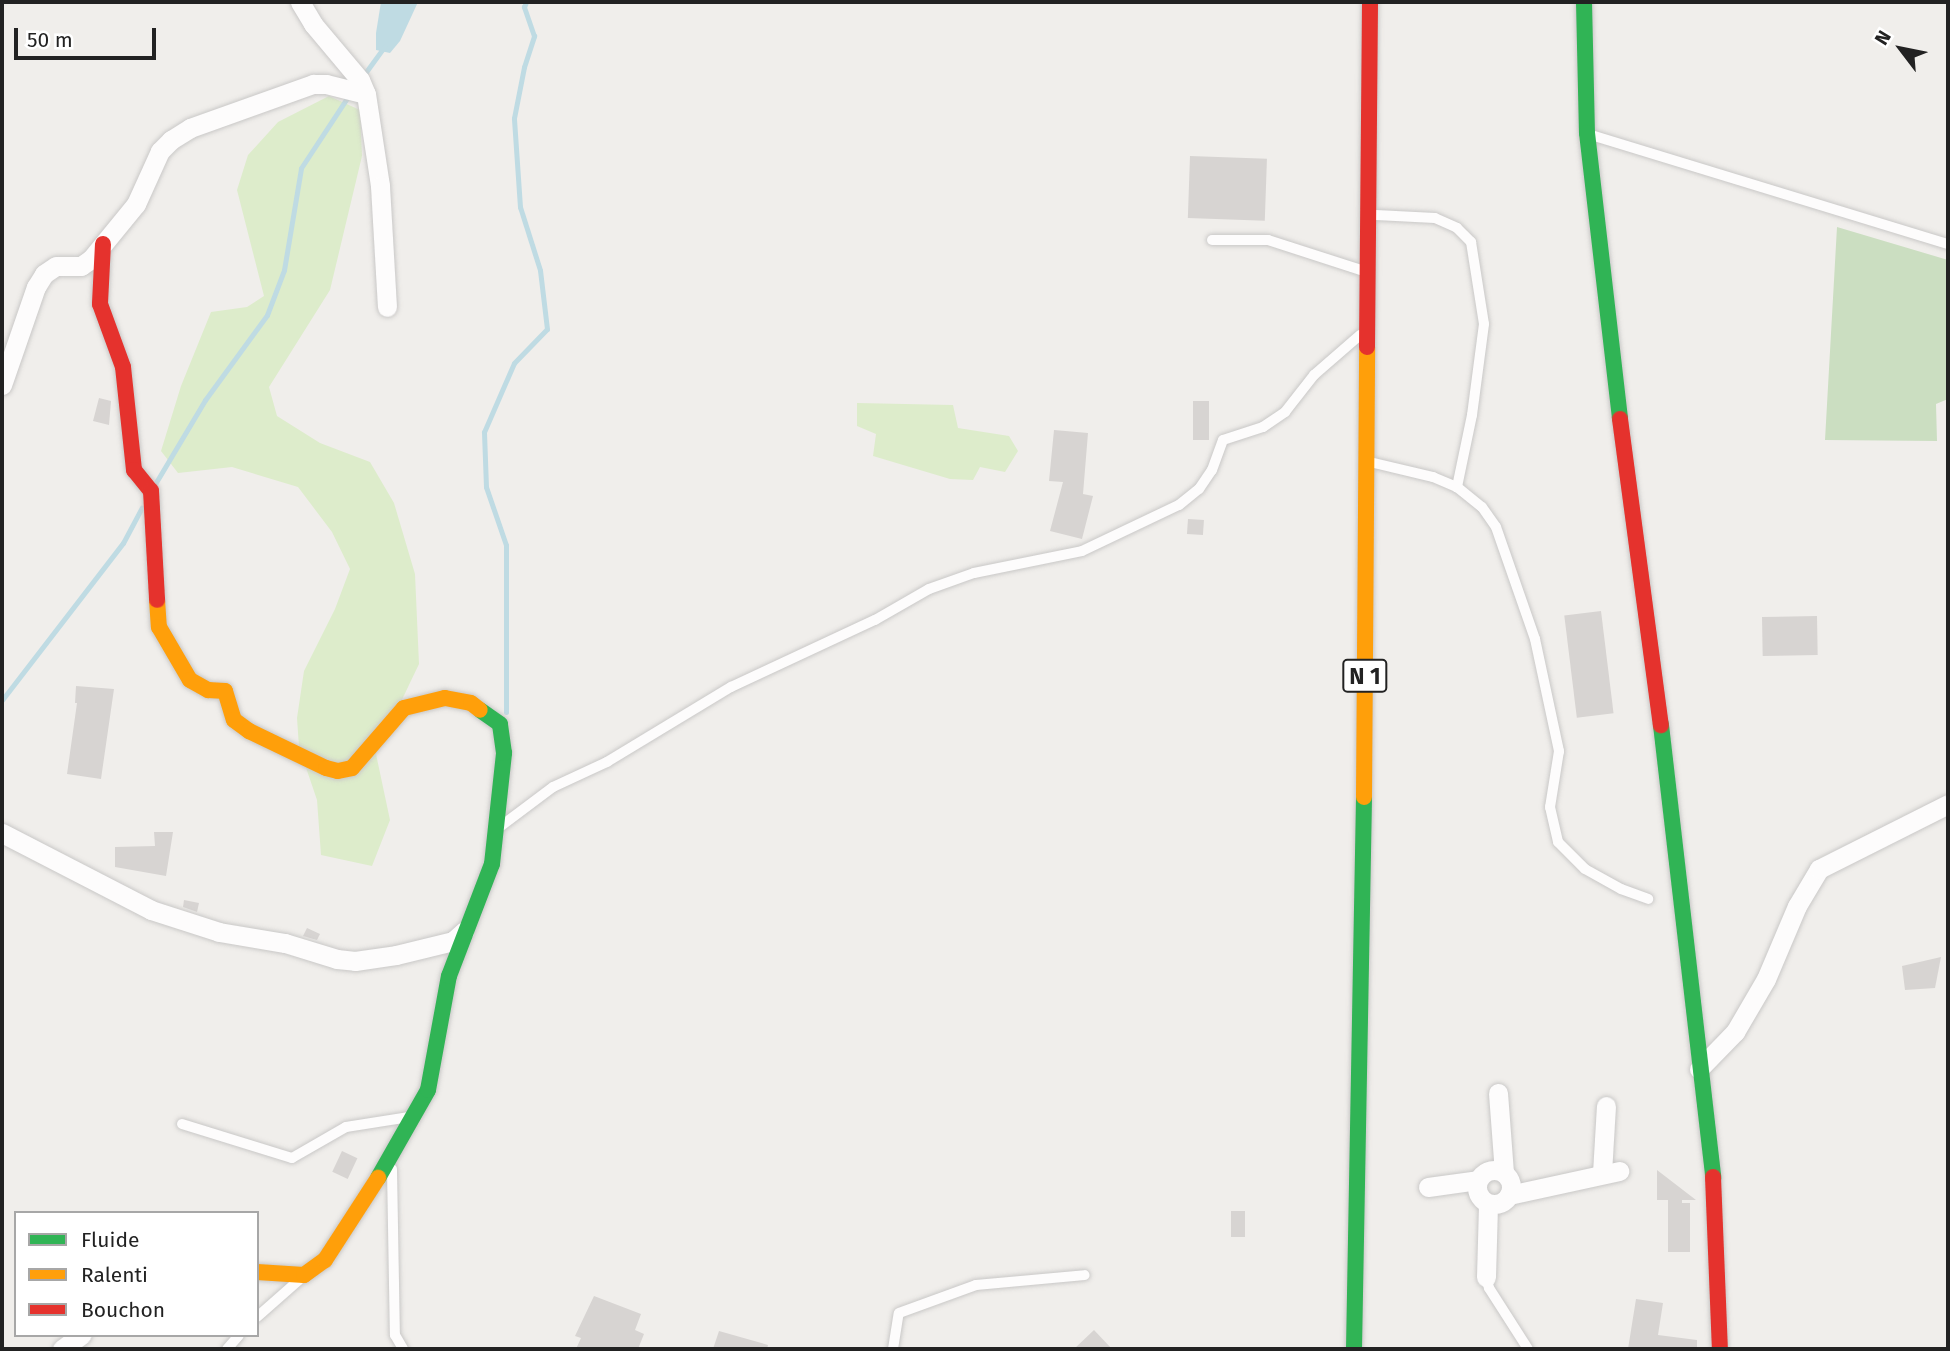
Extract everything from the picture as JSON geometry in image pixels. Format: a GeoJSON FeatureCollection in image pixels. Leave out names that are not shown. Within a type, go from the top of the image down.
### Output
{"type":"FeatureCollection","features":[{"type":"Feature","properties":{"kind":"main road","name":"N 1"},"geometry":{"type":"LineString","coordinates":[[1354,1349],[1362,1023],[1370,2]]}},
{"type":"Feature","properties":{"kind":"main road"},"geometry":{"type":"LineString","coordinates":[[1584,2],[1587,133],[1629,497],[1671,797],[1699,1069],[1712,1161],[1720,1349]]}},
{"type":"Feature","properties":{"kind":"main road"},"geometry":{"type":"LineString","coordinates":[[103,244],[100,304],[123,367],[134,470],[151,491],[159,627],[181,668],[200,687],[225,691],[234,720],[249,731],[326,768],[338,771],[352,768],[404,708],[445,698],[471,703],[500,724],[504,753],[492,864],[464,931],[449,976],[428,1090],[391,1157],[325,1260],[304,1275],[259,1272]]}},
{"type":"Feature","properties":{"kind":"street"},"geometry":{"type":"LineString","coordinates":[[300,2],[313,24],[360,80],[366,94],[380,186],[387,307]]}},
{"type":"Feature","properties":{"kind":"street"},"geometry":{"type":"LineString","coordinates":[[2,385],[36,287],[44,274],[56,266],[81,266],[103,244],[136,204],[160,151],[190,128],[313,85],[326,84],[366,94]]}},
{"type":"Feature","properties":{"kind":"street"},"geometry":{"type":"LineString","coordinates":[[1699,1069],[1735,1032],[1766,979],[1797,906],[1819,869],[1937,807],[1948,804]]}},
{"type":"Feature","properties":{"kind":"street"},"geometry":{"type":"LineString","coordinates":[[2,833],[151,910],[219,932],[285,943],[337,959],[355,961],[396,955],[453,941],[464,931]]}},
{"type":"Feature","properties":{"kind":"street"},"geometry":{"type":"LineString","coordinates":[[1498,1093],[1504,1173],[1511,1183],[1509,1195]]}},
{"type":"Feature","properties":{"kind":"street"},"geometry":{"type":"LineString","coordinates":[[1478,1180],[1478,1195],[1488,1204],[1501,1203],[1509,1195],[1610,1172],[1606,1106]]}},
{"type":"Feature","properties":{"kind":"street"},"geometry":{"type":"LineString","coordinates":[[1428,1187],[1478,1180],[1492,1170],[1504,1173]]}},
{"type":"Feature","properties":{"kind":"street"},"geometry":{"type":"LineString","coordinates":[[1486,1277],[1488,1204]]}},
{"type":"Feature","properties":{"kind":"street"},"geometry":{"type":"LineString","coordinates":[[62,1349],[78,1337]]}},
{"type":"Feature","properties":{"kind":"lane"},"geometry":{"type":"LineString","coordinates":[[1587,133],[1948,244]]}},
{"type":"Feature","properties":{"kind":"lane"},"geometry":{"type":"LineString","coordinates":[[1368,214],[1434,218],[1457,228],[1471,242],[1484,324],[1472,415],[1457,487]]}},
{"type":"Feature","properties":{"kind":"lane"},"geometry":{"type":"LineString","coordinates":[[1212,240],[1269,240],[1368,272]]}},
{"type":"Feature","properties":{"kind":"lane"},"geometry":{"type":"LineString","coordinates":[[495,830],[553,787],[607,761],[731,687],[876,620],[929,589],[974,573],[1082,551],[1179,505],[1199,489],[1212,470],[1223,440],[1263,427],[1285,412],[1314,375],[1367,328]]}},
{"type":"Feature","properties":{"kind":"lane"},"geometry":{"type":"LineString","coordinates":[[1367,461],[1433,477],[1457,487],[1482,507],[1496,527],[1535,639],[1559,751],[1550,807],[1558,842],[1585,869],[1621,889],[1648,899]]}},
{"type":"Feature","properties":{"kind":"lane"},"geometry":{"type":"LineString","coordinates":[[182,1124],[292,1157],[346,1127],[413,1116]]}},
{"type":"Feature","properties":{"kind":"lane"},"geometry":{"type":"LineString","coordinates":[[391,1157],[395,1335],[403,1349]]}},
{"type":"Feature","properties":{"kind":"lane"},"geometry":{"type":"LineString","coordinates":[[259,1315],[304,1275]]}},
{"type":"Feature","properties":{"kind":"lane"},"geometry":{"type":"LineString","coordinates":[[892,1349],[899,1313],[976,1286],[1086,1275]]}},
{"type":"Feature","properties":{"kind":"lane"},"geometry":{"type":"LineString","coordinates":[[1486,1277],[1489,1288],[1528,1349]]}},
{"type":"Feature","properties":{"kind":"green space"},"geometry":{"type":"Polygon","coordinates":[[[329,96],[360,110],[362,156],[330,290],[269,387],[277,416],[320,443],[370,462],[394,503],[415,574],[419,664],[376,754],[390,820],[372,866],[321,855],[317,800],[299,747],[297,718],[304,671],[335,609],[350,569],[332,532],[298,487],[232,467],[178,473],[161,451],[181,386],[211,312],[247,307],[264,296],[237,190],[248,155],[278,122],[329,96]]]}},
{"type":"Feature","properties":{"kind":"green space"},"geometry":{"type":"Polygon","coordinates":[[[1837,227],[1948,260],[1948,399],[1936,404],[1937,441],[1825,440],[1837,227]]]}},
{"type":"Feature","properties":{"kind":"green space"},"geometry":{"type":"Polygon","coordinates":[[[857,403],[953,405],[958,428],[1009,436],[1018,451],[1005,472],[980,467],[973,480],[950,479],[873,456],[876,434],[857,426],[857,403]]]}},
{"type":"Feature","properties":{"kind":"water"},"geometry":{"type":"Polygon","coordinates":[[[381,2],[418,2],[400,41],[390,53],[376,50],[381,2]]]}},
{"type":"Feature","properties":{"kind":"building"},"geometry":{"type":"Polygon","coordinates":[[[1190,156],[1267,159],[1265,221],[1188,218],[1190,156]]]}},
{"type":"Feature","properties":{"kind":"building"},"geometry":{"type":"Polygon","coordinates":[[[99,398],[111,401],[109,425],[93,421],[99,398]]]}},
{"type":"Feature","properties":{"kind":"building"},"geometry":{"type":"Polygon","coordinates":[[[1193,401],[1209,401],[1209,440],[1193,440],[1193,401]]]}},
{"type":"Feature","properties":{"kind":"building"},"geometry":{"type":"Polygon","coordinates":[[[1054,430],[1088,433],[1083,494],[1093,496],[1082,539],[1050,531],[1063,482],[1049,481],[1054,430]]]}},
{"type":"Feature","properties":{"kind":"building"},"geometry":{"type":"Polygon","coordinates":[[[1188,519],[1204,520],[1203,535],[1187,534],[1188,519]]]}},
{"type":"Feature","properties":{"kind":"building"},"geometry":{"type":"Polygon","coordinates":[[[1601,611],[1614,713],[1577,718],[1564,616],[1601,611]]]}},
{"type":"Feature","properties":{"kind":"building"},"geometry":{"type":"Polygon","coordinates":[[[1817,616],[1818,655],[1763,656],[1762,617],[1817,616]]]}},
{"type":"Feature","properties":{"kind":"building"},"geometry":{"type":"Polygon","coordinates":[[[76,686],[114,689],[101,779],[67,774],[77,703],[76,686]]]}},
{"type":"Feature","properties":{"kind":"building"},"geometry":{"type":"Polygon","coordinates":[[[154,832],[173,832],[166,876],[115,867],[115,847],[155,846],[154,832]]]}},
{"type":"Feature","properties":{"kind":"building"},"geometry":{"type":"Polygon","coordinates":[[[184,900],[199,903],[197,912],[183,907],[184,900]]]}},
{"type":"Feature","properties":{"kind":"building"},"geometry":{"type":"Polygon","coordinates":[[[307,928],[320,934],[317,940],[303,936],[307,928]]]}},
{"type":"Feature","properties":{"kind":"building"},"geometry":{"type":"Polygon","coordinates":[[[1941,957],[1935,988],[1905,990],[1902,966],[1941,957]]]}},
{"type":"Feature","properties":{"kind":"building"},"geometry":{"type":"Polygon","coordinates":[[[342,1151],[357,1158],[348,1179],[332,1172],[342,1151]]]}},
{"type":"Feature","properties":{"kind":"building"},"geometry":{"type":"Polygon","coordinates":[[[1657,1170],[1696,1200],[1682,1200],[1682,1203],[1690,1203],[1690,1252],[1668,1252],[1668,1200],[1657,1200],[1657,1170]]]}},
{"type":"Feature","properties":{"kind":"building"},"geometry":{"type":"Polygon","coordinates":[[[1231,1211],[1245,1211],[1245,1237],[1231,1237],[1231,1211]]]}},
{"type":"Feature","properties":{"kind":"building"},"geometry":{"type":"Polygon","coordinates":[[[594,1296],[641,1314],[635,1330],[644,1334],[638,1349],[576,1349],[581,1338],[575,1336],[594,1296]]]}},
{"type":"Feature","properties":{"kind":"building"},"geometry":{"type":"Polygon","coordinates":[[[1636,1299],[1663,1303],[1658,1335],[1697,1340],[1697,1349],[1628,1349],[1636,1299]]]}},
{"type":"Feature","properties":{"kind":"building"},"geometry":{"type":"Polygon","coordinates":[[[1094,1330],[1112,1349],[1074,1349],[1094,1330]]]}},
{"type":"Feature","properties":{"kind":"building"},"geometry":{"type":"Polygon","coordinates":[[[719,1331],[768,1345],[767,1349],[713,1349],[719,1331]]]}},
{"type":"Feature","properties":{"kind":"waterway"},"geometry":{"type":"LineString","coordinates":[[506,712],[506,545],[486,487],[484,432],[514,363],[547,329],[540,270],[520,207],[514,118],[524,67],[534,36],[524,7],[526,2]]}},
{"type":"Feature","properties":{"kind":"waterway"},"geometry":{"type":"LineString","coordinates":[[363,76],[384,47]]}},
{"type":"Feature","properties":{"kind":"waterway"},"geometry":{"type":"LineString","coordinates":[[155,484],[205,400],[267,315],[284,270],[301,168],[349,95]]}},
{"type":"Feature","properties":{"kind":"waterway"},"geometry":{"type":"LineString","coordinates":[[2,700],[123,543],[142,508]]}},
{"type":"Feature","properties":{"kind":"traffic: fast"},"geometry":{"type":"LineString","coordinates":[[1584,2],[1587,133],[1620,419]]}},
{"type":"Feature","properties":{"kind":"traffic: fast"},"geometry":{"type":"LineString","coordinates":[[378,1178],[428,1090],[449,976],[492,864],[504,753],[500,724],[480,710]]}},
{"type":"Feature","properties":{"kind":"traffic: fast"},"geometry":{"type":"LineString","coordinates":[[1661,725],[1713,1177]]}},
{"type":"Feature","properties":{"kind":"traffic: fast"},"geometry":{"type":"LineString","coordinates":[[1354,1349],[1364,797]]}},
{"type":"Feature","properties":{"kind":"traffic: slow"},"geometry":{"type":"LineString","coordinates":[[1364,797],[1367,347]]}},
{"type":"Feature","properties":{"kind":"traffic: slow"},"geometry":{"type":"LineString","coordinates":[[157,600],[159,627],[190,680],[208,690],[225,691],[234,720],[249,731],[326,768],[338,771],[352,768],[404,708],[445,698],[471,703],[480,710]]}},
{"type":"Feature","properties":{"kind":"traffic: slow"},"geometry":{"type":"LineString","coordinates":[[259,1272],[304,1275],[325,1260],[378,1178]]}},
{"type":"Feature","properties":{"kind":"traffic: jam"},"geometry":{"type":"LineString","coordinates":[[1367,347],[1370,2]]}},
{"type":"Feature","properties":{"kind":"traffic: jam"},"geometry":{"type":"LineString","coordinates":[[103,244],[100,304],[123,367],[134,470],[151,491],[157,600]]}},
{"type":"Feature","properties":{"kind":"traffic: jam"},"geometry":{"type":"LineString","coordinates":[[1620,419],[1661,725]]}},
{"type":"Feature","properties":{"kind":"traffic: jam"},"geometry":{"type":"LineString","coordinates":[[1713,1177],[1720,1349]]}}]}
